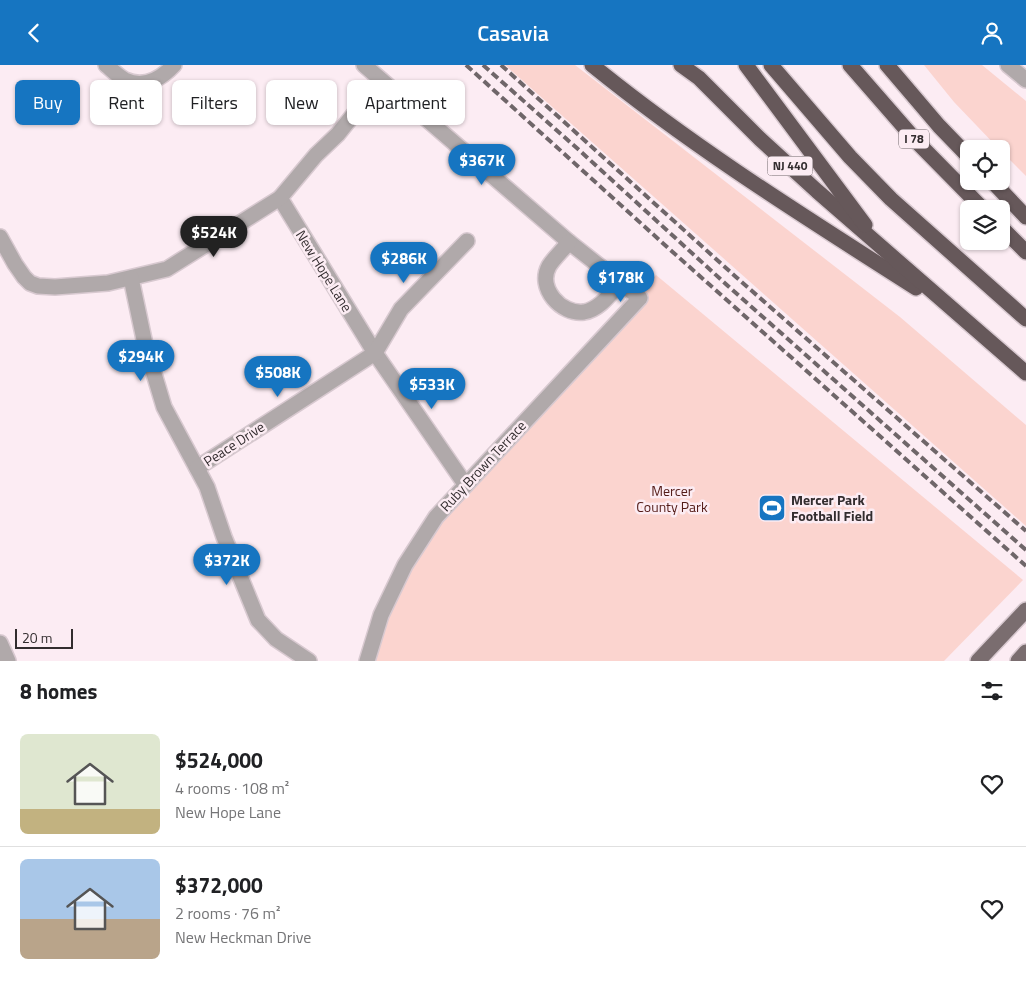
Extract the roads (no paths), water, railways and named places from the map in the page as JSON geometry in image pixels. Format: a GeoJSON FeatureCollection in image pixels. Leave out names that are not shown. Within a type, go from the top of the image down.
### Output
{"type":"FeatureCollection","features":[{"type":"Feature","properties":{"kind":"highway"},"geometry":{"type":"LineString","coordinates":[[592,65],[736,173],[961,317]]}},
{"type":"Feature","properties":{"kind":"highway","name":"NJ 440"},"geometry":{"type":"LineString","coordinates":[[681,65],[699,78],[767,145],[884,250],[1026,373]]}},
{"type":"Feature","properties":{"kind":"highway","name":"NJ 440"},"geometry":{"type":"LineString","coordinates":[[690,65],[699,78]]}},
{"type":"Feature","properties":{"kind":"highway"},"geometry":{"type":"LineString","coordinates":[[746,65],[884,250]]}},
{"type":"Feature","properties":{"kind":"highway"},"geometry":{"type":"LineString","coordinates":[[771,65],[850,157],[891,199],[1026,319]]}},
{"type":"Feature","properties":{"kind":"highway","name":"I 78"},"geometry":{"type":"LineString","coordinates":[[887,65],[960,148]]}},
{"type":"Feature","properties":{"kind":"highway","name":"I 78"},"geometry":{"type":"LineString","coordinates":[[852,67],[918,143],[973,200]]}},
{"type":"Feature","properties":{"kind":"highway"},"geometry":{"type":"LineString","coordinates":[[1000,190],[1026,217]]}},
{"type":"Feature","properties":{"kind":"highway"},"geometry":{"type":"LineString","coordinates":[[1010,236],[1026,252]]}},
{"type":"Feature","properties":{"kind":"main road"},"geometry":{"type":"LineString","coordinates":[[978,661],[1026,610]]}},
{"type":"Feature","properties":{"kind":"main road"},"geometry":{"type":"LineString","coordinates":[[1018,661],[1026,652]]}},
{"type":"Feature","properties":{"kind":"street"},"geometry":{"type":"LineString","coordinates":[[106,65],[125,80],[138,83],[154,81],[174,65]]}},
{"type":"Feature","properties":{"kind":"street"},"geometry":{"type":"LineString","coordinates":[[364,65],[381,80]]}},
{"type":"Feature","properties":{"kind":"street"},"geometry":{"type":"LineString","coordinates":[[1008,65],[1026,80]]}},
{"type":"Feature","properties":{"kind":"street"},"geometry":{"type":"LineString","coordinates":[[0,237],[24,277],[30,283],[38,286],[55,287],[108,283],[167,269],[280,198],[316,155],[347,123]]}},
{"type":"Feature","properties":{"kind":"street"},"geometry":{"type":"LineString","coordinates":[[433,125],[569,242],[620,283],[598,307],[585,312],[571,311],[559,305],[550,294],[546,281],[549,267],[569,242]]}},
{"type":"Feature","properties":{"kind":"street","name":"New Hope Lane"},"geometry":{"type":"LineString","coordinates":[[280,198],[375,353],[465,484]]}},
{"type":"Feature","properties":{"kind":"street","name":"Peace Drive"},"geometry":{"type":"LineString","coordinates":[[197,468],[375,353],[400,309],[467,241]]}},
{"type":"Feature","properties":{"kind":"street"},"geometry":{"type":"LineString","coordinates":[[131,278],[145,343],[164,407],[207,487],[224,537],[258,620],[276,639],[309,661]]}},
{"type":"Feature","properties":{"kind":"street","name":"Ruby Brown Terrace"},"geometry":{"type":"LineString","coordinates":[[368,661],[382,615],[405,565],[436,517],[640,298],[620,283]]}},
{"type":"Feature","properties":{"kind":"street"},"geometry":{"type":"LineString","coordinates":[[0,643],[8,661]]}},
{"type":"Feature","properties":{"kind":"railway"},"geometry":{"type":"LineString","coordinates":[[466,65],[666,246],[1026,566]]}},
{"type":"Feature","properties":{"kind":"railway"},"geometry":{"type":"LineString","coordinates":[[483,65],[728,286],[1026,550]]}},
{"type":"Feature","properties":{"kind":"railway"},"geometry":{"type":"LineString","coordinates":[[501,65],[736,277],[1026,531]]}},
{"type":"Feature","properties":{"kind":"place","name":"Mercer Park Football Field"},"geometry":{"type":"Point","coordinates":[772,508]}},
{"type":"Feature","properties":{"kind":"park label","name":"Mercer County Park"},"geometry":{"type":"Point","coordinates":[672,500]}}]}
